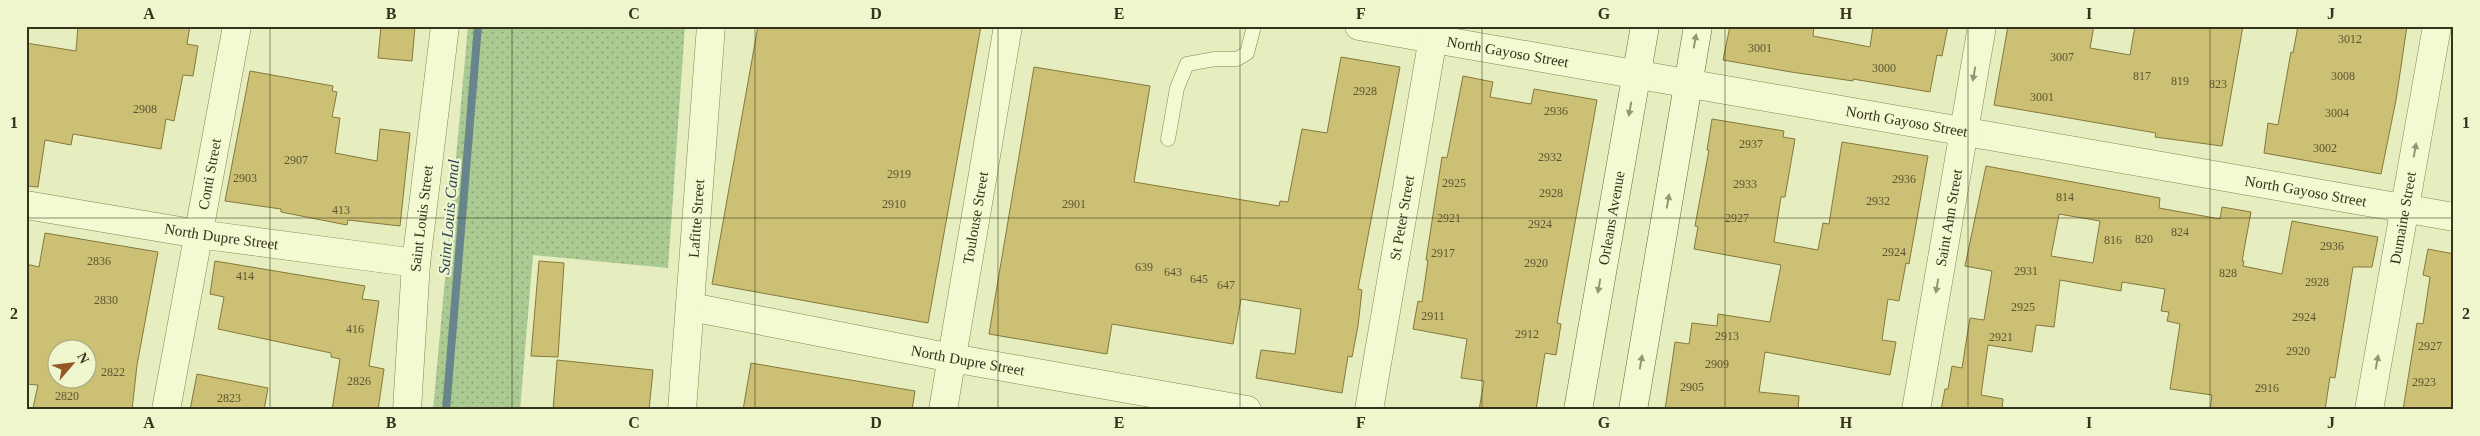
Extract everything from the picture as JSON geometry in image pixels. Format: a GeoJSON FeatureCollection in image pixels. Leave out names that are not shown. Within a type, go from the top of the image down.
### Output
{"type":"FeatureCollection","features":[{"type":"Feature","properties":{"kind":"street","name":"Conti Street"},"geometry":{"type":"LineString","coordinates":[[166,410],[237,26]]}},
{"type":"Feature","properties":{"kind":"street","name":"Saint Louis Street"},"geometry":{"type":"LineString","coordinates":[[407,410],[416,263],[445,26]]}},
{"type":"Feature","properties":{"kind":"street","name":"Lafitte Street"},"geometry":{"type":"LineString","coordinates":[[682,410],[711,26]]}},
{"type":"Feature","properties":{"kind":"street","name":"Toulouse Street"},"geometry":{"type":"LineString","coordinates":[[943,410],[1008,26]]}},
{"type":"Feature","properties":{"kind":"street","name":"North Gayoso Street"},"geometry":{"type":"LineString","coordinates":[[1359,26],[1434,32],[1636,74],[2454,217]]}},
{"type":"Feature","properties":{"kind":"street","name":"Orleans Avenue"},"geometry":{"type":"LineString","coordinates":[[1578,410],[1644,26]]}},
{"type":"Feature","properties":{"kind":"street"},"geometry":{"type":"LineString","coordinates":[[1633,410],[1698,26]]}},
{"type":"Feature","properties":{"kind":"street","name":"Saint Ann Street"},"geometry":{"type":"LineString","coordinates":[[1916,410],[1982,26]]}},
{"type":"Feature","properties":{"kind":"street","name":"Dumaine Street"},"geometry":{"type":"LineString","coordinates":[[2369,410],[2437,26]]}},
{"type":"Feature","properties":{"kind":"street","name":"St Peter Street"},"geometry":{"type":"LineString","coordinates":[[1368,410],[1434,32]]}},
{"type":"Feature","properties":{"kind":"street","name":"North Dupre Street"},"geometry":{"type":"LineString","coordinates":[[26,205],[198,234],[416,263]]}},
{"type":"Feature","properties":{"kind":"street","name":"North Dupre Street"},"geometry":{"type":"LineString","coordinates":[[691,307],[952,358],[1247,410]]}},
{"type":"Feature","properties":{"kind":"lane"},"geometry":{"type":"LineString","coordinates":[[1168,139],[1177,88],[1187,64],[1215,59],[1237,59],[1247,52],[1254,26]]}},
{"type":"Feature","properties":{"kind":"green space"},"geometry":{"type":"Polygon","coordinates":[[[468,26],[685,26],[668,268],[533,255],[520,410],[433,410],[468,26]]]}},
{"type":"Feature","properties":{"kind":"building"},"geometry":{"type":"Polygon","coordinates":[[[78,26],[190,26],[187,44],[198,46],[193,76],[183,75],[174,121],[166,119],[161,149],[73,134],[71,145],[45,140],[38,187],[26,186],[26,43],[76,51],[78,26]]]}},
{"type":"Feature","properties":{"kind":"building"},"geometry":{"type":"Polygon","coordinates":[[[381,26],[415,26],[412,61],[378,58],[381,26]]]}},
{"type":"Feature","properties":{"kind":"building"},"geometry":{"type":"Polygon","coordinates":[[[758,26],[981,26],[928,323],[712,284],[758,26]]]}},
{"type":"Feature","properties":{"kind":"building"},"geometry":{"type":"Polygon","coordinates":[[[1730,26],[1814,26],[1813,36],[1870,47],[1873,26],[1948,26],[1942,56],[1937,55],[1930,92],[1723,60],[1730,26]]]}},
{"type":"Feature","properties":{"kind":"building"},"geometry":{"type":"Polygon","coordinates":[[[2008,26],[2094,26],[2090,48],[2130,55],[2135,26],[2243,26],[2222,146],[2155,137],[2156,133],[1994,105],[2008,26]]]}},
{"type":"Feature","properties":{"kind":"building"},"geometry":{"type":"Polygon","coordinates":[[[2298,26],[2407,26],[2396,100],[2381,174],[2264,153],[2268,123],[2278,125],[2291,52],[2293,53],[2298,26]]]}},
{"type":"Feature","properties":{"kind":"building"},"geometry":{"type":"Polygon","coordinates":[[[1341,57],[1400,67],[1358,289],[1362,290],[1358,326],[1352,357],[1348,356],[1342,393],[1256,378],[1261,350],[1295,354],[1301,309],[1241,299],[1233,344],[1112,324],[1107,354],[989,334],[1034,67],[1150,86],[1134,182],[1279,206],[1280,201],[1288,202],[1302,129],[1327,133],[1341,57]]]}},
{"type":"Feature","properties":{"kind":"building"},"geometry":{"type":"Polygon","coordinates":[[[250,71],[333,86],[332,91],[337,92],[332,117],[340,118],[335,153],[377,161],[380,129],[410,133],[400,226],[348,220],[347,225],[281,212],[281,209],[225,201],[250,71]]]}},
{"type":"Feature","properties":{"kind":"building"},"geometry":{"type":"Polygon","coordinates":[[[1463,76],[1493,82],[1490,97],[1531,104],[1534,89],[1597,100],[1557,323],[1561,324],[1556,355],[1545,353],[1536,410],[1479,410],[1484,381],[1461,378],[1467,339],[1413,329],[1418,301],[1422,302],[1428,260],[1426,260],[1442,157],[1447,158],[1463,76]]]}},
{"type":"Feature","properties":{"kind":"building"},"geometry":{"type":"Polygon","coordinates":[[[1712,119],[1784,131],[1783,137],[1795,139],[1785,197],[1781,197],[1774,242],[1818,250],[1823,223],[1829,224],[1842,142],[1928,156],[1909,264],[1906,263],[1899,301],[1888,299],[1882,340],[1896,342],[1890,375],[1765,352],[1759,392],[1799,396],[1798,410],[1665,410],[1675,342],[1689,344],[1692,323],[1717,326],[1718,314],[1770,322],[1781,265],[1694,249],[1698,227],[1695,226],[1709,150],[1707,150],[1712,119]]]}},
{"type":"Feature","properties":{"kind":"building"},"geometry":{"type":"Polygon","coordinates":[[[1986,166],[2160,198],[2159,208],[2220,219],[2222,207],[2251,212],[2242,261],[2244,261],[2243,266],[2282,274],[2292,221],[2378,237],[2372,267],[2353,267],[2335,378],[2330,377],[2325,410],[2210,410],[2212,395],[2170,389],[2180,324],[2167,321],[2169,312],[2161,311],[2165,289],[2122,282],[2121,291],[2060,280],[2054,327],[2036,325],[2032,352],[1988,345],[1981,395],[2003,399],[2002,410],[1941,410],[1945,389],[1948,389],[1952,366],[1962,368],[1970,318],[1984,320],[1992,271],[1965,266],[1986,166]],[[2059,214],[2051,256],[2093,263],[2100,221],[2059,214]]]}},
{"type":"Feature","properties":{"kind":"building"},"geometry":{"type":"Polygon","coordinates":[[[45,233],[158,252],[137,365],[132,410],[45,410],[33,408],[38,385],[26,384],[26,264],[39,267],[45,233]]]}},
{"type":"Feature","properties":{"kind":"building"},"geometry":{"type":"Polygon","coordinates":[[[2428,249],[2454,254],[2454,410],[2403,410],[2417,323],[2423,324],[2430,277],[2423,275],[2428,249]]]}},
{"type":"Feature","properties":{"kind":"building"},"geometry":{"type":"Polygon","coordinates":[[[215,261],[365,286],[362,299],[379,301],[369,366],[384,369],[378,410],[332,410],[340,359],[331,357],[331,353],[218,329],[224,297],[210,294],[215,261]]]}},
{"type":"Feature","properties":{"kind":"building"},"geometry":{"type":"Polygon","coordinates":[[[539,261],[564,263],[558,357],[531,356],[539,261]]]}},
{"type":"Feature","properties":{"kind":"building"},"geometry":{"type":"Polygon","coordinates":[[[557,360],[653,370],[649,410],[553,410],[557,360]]]}},
{"type":"Feature","properties":{"kind":"building"},"geometry":{"type":"Polygon","coordinates":[[[751,363],[915,391],[912,410],[743,410],[751,363]]]}},
{"type":"Feature","properties":{"kind":"building"},"geometry":{"type":"Polygon","coordinates":[[[197,374],[268,388],[264,410],[190,410],[197,374]]]}},
{"type":"Feature","properties":{"kind":"waterway","name":"Saint Louis Canal"},"geometry":{"type":"LineString","coordinates":[[446,410],[478,26]]}}]}
